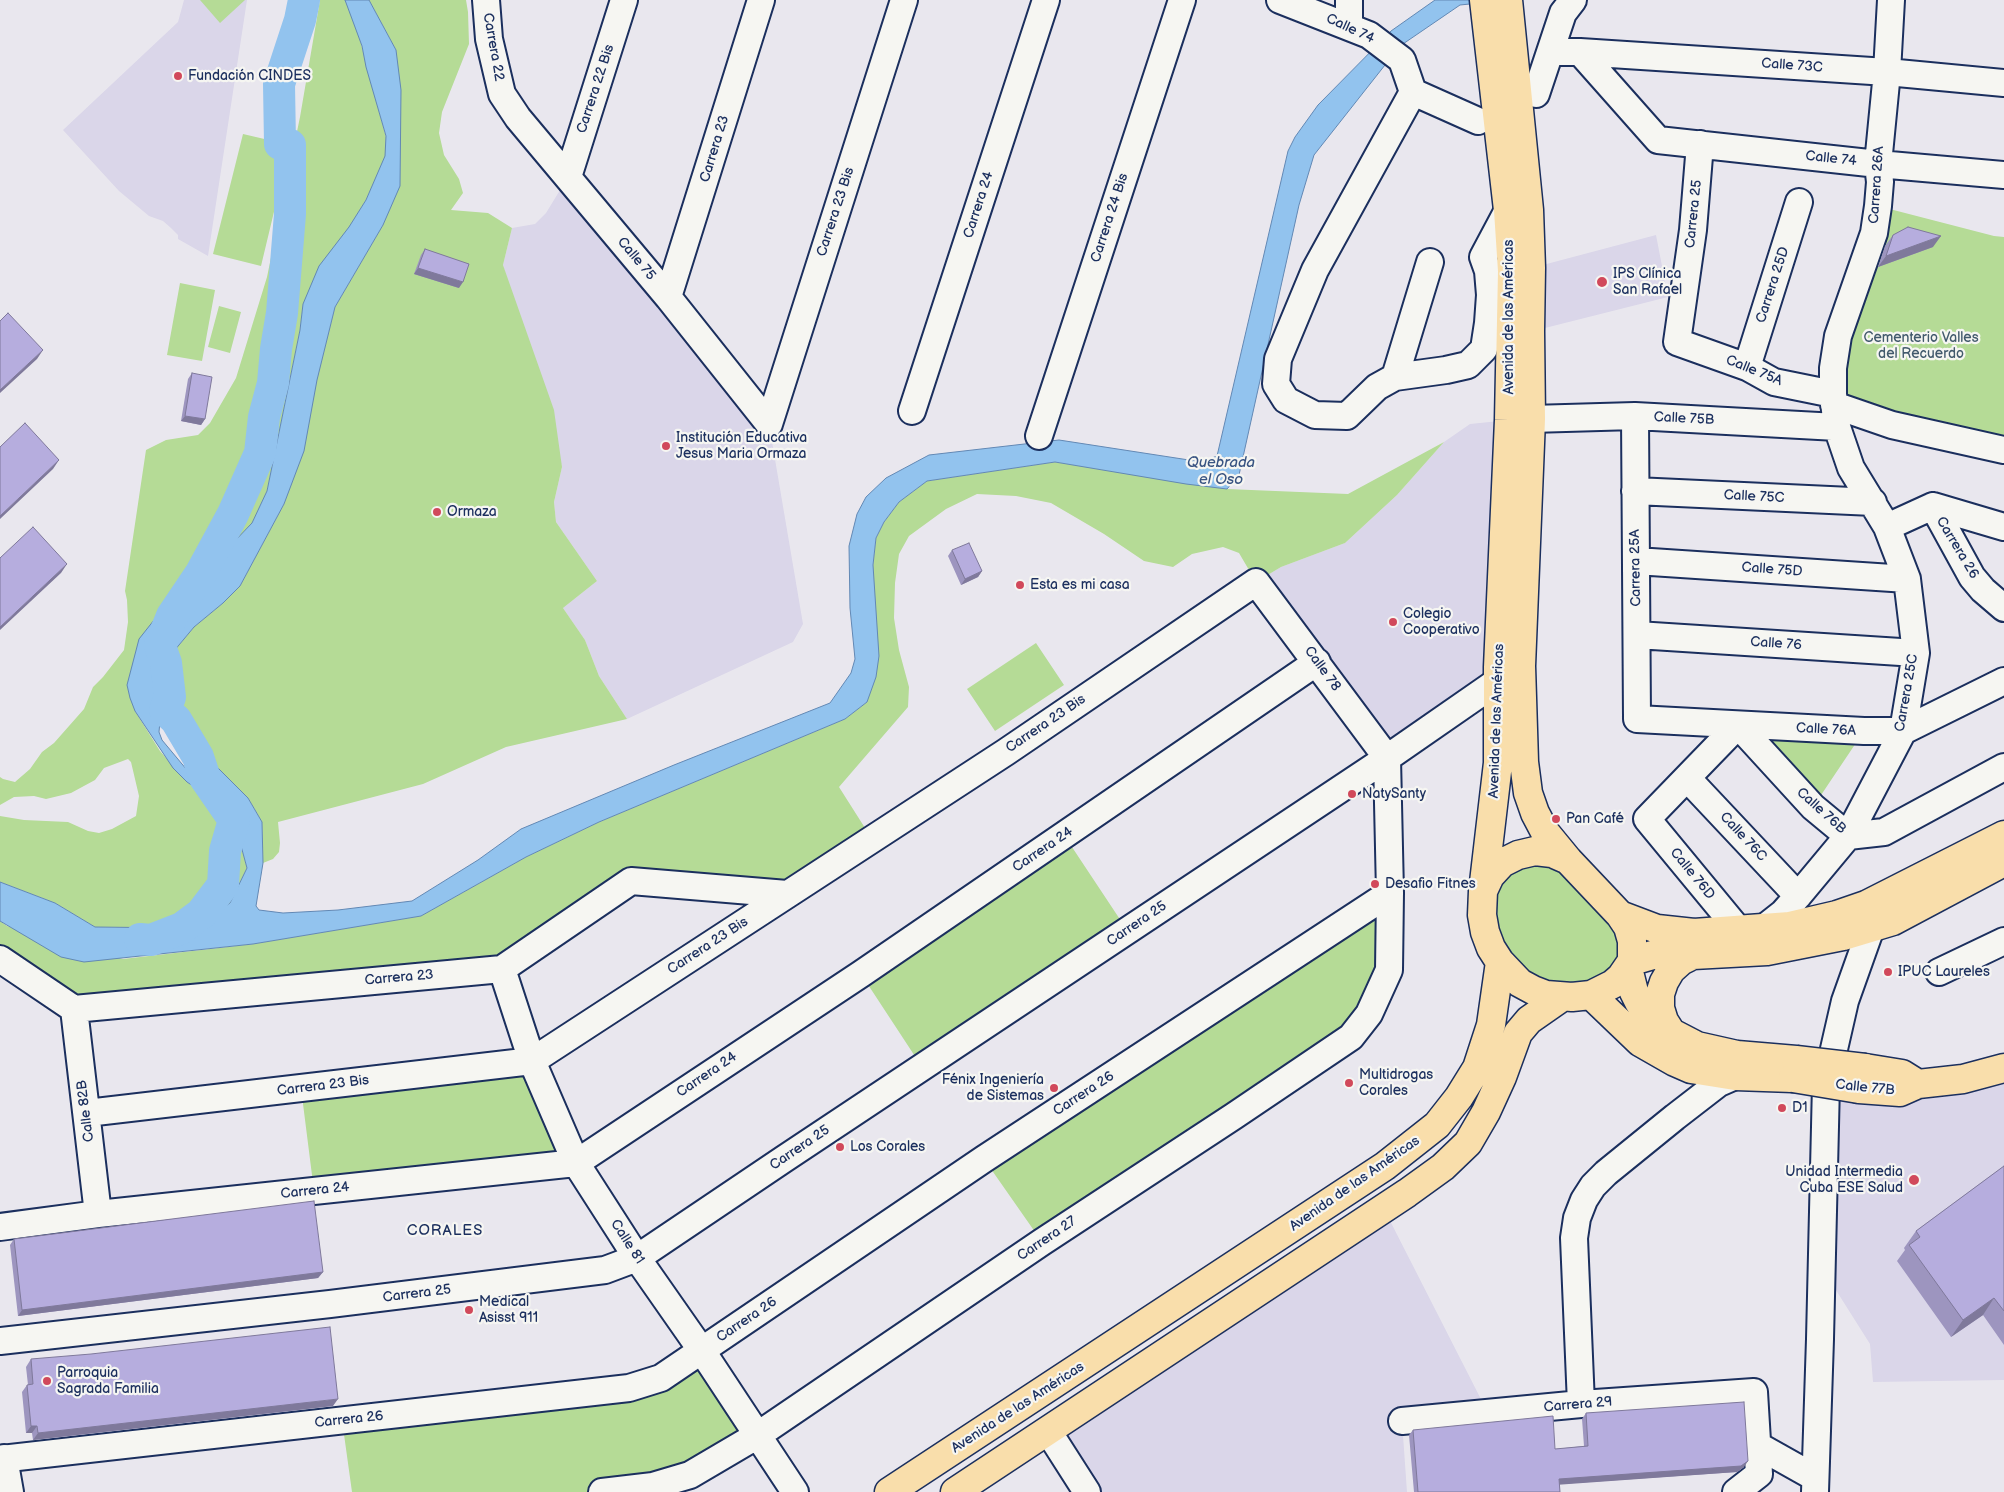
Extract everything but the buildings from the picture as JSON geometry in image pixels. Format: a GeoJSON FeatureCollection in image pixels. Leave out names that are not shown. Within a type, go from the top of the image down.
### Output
{"type":"FeatureCollection","features":[{"type":"Feature","properties":{"kind":"main road","name":"Avenida de las Américas"},"geometry":{"type":"LineString","coordinates":[[1484,0],[1499,29],[1529,210],[1531,419],[1520,666],[1524,762],[1528,793],[1535,813],[1545,832],[1568,860]]}},
{"type":"Feature","properties":{"kind":"main road","name":"Avenida de las Américas"},"geometry":{"type":"LineString","coordinates":[[889,1492],[1385,1166],[1437,1125],[1459,1097],[1477,1068],[1491,1025],[1500,962],[1491,948],[1485,932],[1482,915],[1483,891],[1498,763],[1498,681],[1509,411],[1512,271],[1499,29],[1508,0]]}},
{"type":"Feature","properties":{"kind":"main road"},"geometry":{"type":"LineString","coordinates":[[1620,915],[1657,929],[1694,933],[1774,918],[1837,915],[1866,905],[2004,836]]}},
{"type":"Feature","properties":{"kind":"main road"},"geometry":{"type":"LineString","coordinates":[[1483,891],[1490,876],[1496,869],[1502,863],[1518,855],[1543,852],[1552,853],[1568,860],[1620,915],[1628,927],[1632,941],[1630,965]]}},
{"type":"Feature","properties":{"kind":"main road"},"geometry":{"type":"LineString","coordinates":[[1500,962],[1509,973],[1532,990],[1546,995],[1562,997],[1591,994],[1613,984],[1630,965],[1656,954],[1694,956],[1776,949],[1843,936],[1894,921],[2004,862]]}},
{"type":"Feature","properties":{"kind":"main road"},"geometry":{"type":"LineString","coordinates":[[1672,1033],[1662,1015],[1660,994],[1671,970],[1681,961],[1694,956]]}},
{"type":"Feature","properties":{"kind":"main road","name":"Calle 77B"},"geometry":{"type":"LineString","coordinates":[[1630,965],[1634,992],[1638,1002],[1649,1017],[1672,1033],[1697,1046],[1795,1069],[1862,1078],[1900,1092],[1918,1084],[1963,1080],[2004,1068]]}},
{"type":"Feature","properties":{"kind":"main road","name":"Calle 77B"},"geometry":{"type":"LineString","coordinates":[[1591,994],[1640,1042],[1675,1062],[1692,1069],[1736,1076],[1795,1069]]}},
{"type":"Feature","properties":{"kind":"main road"},"geometry":{"type":"LineString","coordinates":[[955,1492],[1407,1193],[1443,1167],[1468,1143],[1486,1112],[1502,1077],[1518,1033],[1529,1020],[1562,997]]}},
{"type":"Feature","properties":{"kind":"main road"},"geometry":{"type":"LineString","coordinates":[[1048,1431],[1066,1400],[1317,1232],[1361,1181]]}},
{"type":"Feature","properties":{"kind":"street","name":"Carrera 22"},"geometry":{"type":"LineString","coordinates":[[486,0],[489,39],[502,94]]}},
{"type":"Feature","properties":{"kind":"street","name":"Carrera 22 Bis"},"geometry":{"type":"LineString","coordinates":[[568,177],[624,0]]}},
{"type":"Feature","properties":{"kind":"street","name":"Carrera 23"},"geometry":{"type":"LineString","coordinates":[[668,297],[761,0]]}},
{"type":"Feature","properties":{"kind":"street","name":"Carrera 23 Bis"},"geometry":{"type":"LineString","coordinates":[[769,424],[904,0]]}},
{"type":"Feature","properties":{"kind":"street","name":"Carrera 24"},"geometry":{"type":"LineString","coordinates":[[912,411],[1046,0]]}},
{"type":"Feature","properties":{"kind":"street","name":"Carrera 24 Bis"},"geometry":{"type":"LineString","coordinates":[[1038,436],[1182,0]]}},
{"type":"Feature","properties":{"kind":"street","name":"Calle 74"},"geometry":{"type":"LineString","coordinates":[[1280,0],[1359,31],[1402,60],[1413,92]]}},
{"type":"Feature","properties":{"kind":"street"},"geometry":{"type":"LineString","coordinates":[[1349,0],[1359,31]]}},
{"type":"Feature","properties":{"kind":"street"},"geometry":{"type":"LineString","coordinates":[[1536,94],[1563,13],[1573,0]]}},
{"type":"Feature","properties":{"kind":"street","name":"Carrera 26A"},"geometry":{"type":"LineString","coordinates":[[1835,409],[1833,368],[1838,336],[1874,233],[1879,190],[1878,164],[1891,0]]}},
{"type":"Feature","properties":{"kind":"street","name":"Calle 73C"},"geometry":{"type":"LineString","coordinates":[[1551,52],[1580,52],[1886,72],[2004,83]]}},
{"type":"Feature","properties":{"kind":"street","name":"Calle 74"},"geometry":{"type":"LineString","coordinates":[[1580,52],[1658,140],[1878,164],[2004,175]]}},
{"type":"Feature","properties":{"kind":"street"},"geometry":{"type":"LineString","coordinates":[[1478,121],[1413,92],[1315,270],[1278,358],[1276,384],[1286,400],[1315,415],[1347,416],[1378,387],[1395,376],[1446,370],[1468,365],[1484,348],[1488,323],[1490,295],[1488,271],[1483,257],[1508,210]]}},
{"type":"Feature","properties":{"kind":"street","name":"Calle 75"},"geometry":{"type":"LineString","coordinates":[[502,94],[518,118],[668,297],[769,424]]}},
{"type":"Feature","properties":{"kind":"street","name":"Carrera 25"},"geometry":{"type":"LineString","coordinates":[[1677,342],[1693,230],[1700,144]]}},
{"type":"Feature","properties":{"kind":"street","name":"Carrera 25D"},"geometry":{"type":"LineString","coordinates":[[1747,367],[1799,202]]}},
{"type":"Feature","properties":{"kind":"street"},"geometry":{"type":"LineString","coordinates":[[1395,376],[1430,262]]}},
{"type":"Feature","properties":{"kind":"street","name":"Calle 75A"},"geometry":{"type":"LineString","coordinates":[[1677,342],[1747,367],[1774,382],[1835,409]]}},
{"type":"Feature","properties":{"kind":"street"},"geometry":{"type":"LineString","coordinates":[[1835,409],[1892,425],[2004,450]]}},
{"type":"Feature","properties":{"kind":"street","name":"Calle 75B"},"geometry":{"type":"LineString","coordinates":[[1531,419],[1835,409]]}},
{"type":"Feature","properties":{"kind":"street","name":"Carrera 25C"},"geometry":{"type":"LineString","coordinates":[[1774,918],[1848,836],[1903,731],[1916,653],[1907,579],[1887,527],[1852,468],[1835,409]]}},
{"type":"Feature","properties":{"kind":"street","name":"Carrera 25A"},"geometry":{"type":"LineString","coordinates":[[1635,416],[1637,719]]}},
{"type":"Feature","properties":{"kind":"street","name":"Calle 75C"},"geometry":{"type":"LineString","coordinates":[[1635,491],[1872,502]]}},
{"type":"Feature","properties":{"kind":"street"},"geometry":{"type":"LineString","coordinates":[[1887,527],[1933,506],[2004,527]]}},
{"type":"Feature","properties":{"kind":"street","name":"Carrera 26"},"geometry":{"type":"LineString","coordinates":[[1933,506],[1972,577],[1989,596],[2004,608]]}},
{"type":"Feature","properties":{"kind":"street","name":"Calle 75D"},"geometry":{"type":"LineString","coordinates":[[1636,561],[1907,579]]}},
{"type":"Feature","properties":{"kind":"street","name":"Carrera 23 Bis"},"geometry":{"type":"LineString","coordinates":[[86,1113],[532,1061],[1006,752],[1256,582]]}},
{"type":"Feature","properties":{"kind":"street","name":"Calle 78"},"geometry":{"type":"LineString","coordinates":[[1256,582],[1387,758]]}},
{"type":"Feature","properties":{"kind":"street","name":"Calle 76"},"geometry":{"type":"LineString","coordinates":[[1636,635],[1916,653]]}},
{"type":"Feature","properties":{"kind":"street","name":"Carrera 24"},"geometry":{"type":"LineString","coordinates":[[0,1227],[98,1214],[576,1163],[869,968],[1317,662]]}},
{"type":"Feature","properties":{"kind":"street","name":"Carrera 25"},"geometry":{"type":"LineString","coordinates":[[0,1341],[330,1304],[604,1270],[638,1258],[1387,758],[1498,681]]}},
{"type":"Feature","properties":{"kind":"street","name":"Calle 76A"},"geometry":{"type":"LineString","coordinates":[[1637,719],[1738,726],[1903,731],[2004,681]]}},
{"type":"Feature","properties":{"kind":"street"},"geometry":{"type":"LineString","coordinates":[[1687,778],[1738,726]]}},
{"type":"Feature","properties":{"kind":"street","name":"Calle 76B"},"geometry":{"type":"LineString","coordinates":[[1738,726],[1813,807],[1848,836],[1884,832],[2004,767]]}},
{"type":"Feature","properties":{"kind":"street","name":"Carrera 27"},"geometry":{"type":"LineString","coordinates":[[602,1492],[653,1486],[690,1475],[758,1435],[1042,1242],[1242,1111],[1350,1037],[1368,1014],[1389,970],[1390,894],[1387,758]]}},
{"type":"Feature","properties":{"kind":"street","name":"Calle 76D"},"geometry":{"type":"LineString","coordinates":[[1687,778],[1647,819],[1774,918]]}},
{"type":"Feature","properties":{"kind":"street","name":"Calle 76C"},"geometry":{"type":"LineString","coordinates":[[1687,778],[1774,918]]}},
{"type":"Feature","properties":{"kind":"street","name":"Carrera 23"},"geometry":{"type":"LineString","coordinates":[[74,1009],[502,969],[632,882],[787,894]]}},
{"type":"Feature","properties":{"kind":"street","name":"Carrera 26"},"geometry":{"type":"LineString","coordinates":[[2,1458],[629,1388],[661,1378],[976,1165],[1390,894]]}},
{"type":"Feature","properties":{"kind":"street"},"geometry":{"type":"LineString","coordinates":[[1814,1485],[1820,1339],[1826,1084],[1845,1001],[1871,928]]}},
{"type":"Feature","properties":{"kind":"street"},"geometry":{"type":"LineString","coordinates":[[1939,972],[2004,941]]}},
{"type":"Feature","properties":{"kind":"street"},"geometry":{"type":"LineString","coordinates":[[0,960],[74,1009]]}},
{"type":"Feature","properties":{"kind":"street","name":"Calle 81"},"geometry":{"type":"LineString","coordinates":[[502,969],[532,1061],[576,1163],[795,1492]]}},
{"type":"Feature","properties":{"kind":"street","name":"Calle 82B"},"geometry":{"type":"LineString","coordinates":[[74,1009],[98,1214]]}},
{"type":"Feature","properties":{"kind":"street"},"geometry":{"type":"LineString","coordinates":[[1675,1062],[1687,1077],[1688,1088],[1686,1101],[1675,1117]]}},
{"type":"Feature","properties":{"kind":"street"},"geometry":{"type":"LineString","coordinates":[[1581,1404],[1574,1238],[1577,1218],[1584,1200],[1593,1186],[1675,1117],[1719,1083],[1736,1076]]}},
{"type":"Feature","properties":{"kind":"street","name":"Carrera 29"},"geometry":{"type":"LineString","coordinates":[[1402,1421],[1581,1404],[1754,1392],[1757,1445]]}},
{"type":"Feature","properties":{"kind":"street"},"geometry":{"type":"LineString","coordinates":[[1048,1431],[1087,1492]]}},
{"type":"Feature","properties":{"kind":"street"},"geometry":{"type":"LineString","coordinates":[[1757,1445],[1814,1485]]}},
{"type":"Feature","properties":{"kind":"street"},"geometry":{"type":"LineString","coordinates":[[1736,1492],[1759,1474],[1757,1445]]}},
{"type":"Feature","properties":{"kind":"street"},"geometry":{"type":"LineString","coordinates":[[2,1458],[10,1492]]}},
{"type":"Feature","properties":{"kind":"shaded area","name":"Fundación CINDES"},"geometry":{"type":"Polygon","coordinates":[[[184,0],[247,0],[208,256],[178,239],[178,235],[163,221],[149,216],[119,191],[63,130],[178,22],[184,0]]]}},
{"type":"Feature","properties":{"kind":"shaded area","name":"Institución Educativa Jesus Maria Ormaza"},"geometry":{"type":"Polygon","coordinates":[[[568,177],[769,424],[803,624],[793,642],[627,719],[599,676],[585,640],[563,608],[597,581],[556,522],[554,502],[562,467],[503,265],[512,228],[535,224],[546,213],[568,177]]]}},
{"type":"Feature","properties":{"kind":"shaded area","name":"IPS Clínica San Rafael"},"geometry":{"type":"Polygon","coordinates":[[[1656,235],[1668,297],[1537,330],[1539,266],[1656,235]]]}},
{"type":"Feature","properties":{"kind":"shaded area","name":"Colegio Cooperativo"},"geometry":{"type":"Polygon","coordinates":[[[1509,420],[1498,667],[1387,758],[1256,582],[1281,567],[1345,543],[1397,495],[1444,442],[1470,424],[1509,420]]]}},
{"type":"Feature","properties":{"kind":"shaded area","name":"Unidad Intermedia Cuba ESE Salud"},"geometry":{"type":"Polygon","coordinates":[[[2004,1068],[2004,1380],[1873,1382],[1870,1344],[1822,1268],[1826,1084],[2004,1068]]]}},
{"type":"Feature","properties":{"kind":"shaded area"},"geometry":{"type":"Polygon","coordinates":[[[1384,1209],[1488,1413],[1402,1421],[1407,1492],[1087,1492],[1048,1431],[1384,1209]]]}},
{"type":"Feature","properties":{"kind":"green space"},"geometry":{"type":"Polygon","coordinates":[[[200,0],[245,0],[220,23],[200,0]]]}},
{"type":"Feature","properties":{"kind":"green space"},"geometry":{"type":"Polygon","coordinates":[[[320,0],[345,0],[356,25],[386,137],[386,156],[366,200],[303,304],[300,330],[267,491],[252,524],[190,588],[158,615],[135,711],[160,751],[187,782],[224,807],[234,820],[247,868],[230,903],[203,922],[182,928],[95,927],[55,903],[0,882],[0,816],[24,820],[68,822],[88,831],[99,833],[112,829],[136,816],[139,796],[131,762],[128,759],[104,768],[95,780],[71,793],[46,799],[34,796],[14,797],[0,805],[0,777],[15,782],[30,769],[42,752],[54,743],[84,709],[93,687],[124,650],[128,622],[125,591],[146,450],[166,440],[198,435],[210,423],[236,378],[267,277],[300,117],[320,0]]]}},
{"type":"Feature","properties":{"kind":"green space","name":"Ormaza"},"geometry":{"type":"Polygon","coordinates":[[[369,0],[466,0],[469,44],[442,112],[439,133],[444,155],[459,179],[463,193],[451,210],[488,213],[512,228],[503,265],[554,410],[562,467],[554,502],[556,522],[597,581],[563,608],[585,640],[599,676],[627,719],[506,747],[423,784],[278,822],[279,852],[273,859],[263,863],[262,822],[248,798],[216,766],[181,719],[170,697],[164,677],[169,657],[194,627],[240,586],[284,504],[335,307],[383,225],[396,50],[369,0]]]}},
{"type":"Feature","properties":{"kind":"green space"},"geometry":{"type":"Polygon","coordinates":[[[243,134],[290,145],[261,266],[213,254],[243,134]]]}},
{"type":"Feature","properties":{"kind":"green space","name":"Cementerio Valles del Recuerdo"},"geometry":{"type":"Polygon","coordinates":[[[1878,206],[2004,237],[2004,450],[1833,394],[1878,206]]]}},
{"type":"Feature","properties":{"kind":"green space"},"geometry":{"type":"Polygon","coordinates":[[[180,283],[215,290],[202,361],[167,355],[180,283]]]}},
{"type":"Feature","properties":{"kind":"green space"},"geometry":{"type":"Polygon","coordinates":[[[219,306],[241,312],[230,353],[208,347],[219,306]]]}},
{"type":"Feature","properties":{"kind":"green space"},"geometry":{"type":"Polygon","coordinates":[[[1444,442],[1397,495],[1345,543],[1281,567],[1256,582],[1239,553],[1223,547],[1192,554],[1173,567],[1144,561],[1104,534],[1051,503],[1016,496],[977,494],[946,509],[909,536],[899,554],[895,583],[894,618],[899,650],[909,687],[908,707],[839,787],[872,839],[802,884],[631,881],[502,969],[74,1009],[0,959],[0,921],[7,926],[123,959],[253,944],[421,916],[526,857],[599,822],[845,719],[867,702],[873,565],[876,538],[884,522],[899,502],[927,481],[1055,462],[1227,489],[1348,494],[1444,442]]]}},
{"type":"Feature","properties":{"kind":"green space"},"geometry":{"type":"Polygon","coordinates":[[[1036,643],[1064,685],[995,731],[967,689],[1036,643]]]}},
{"type":"Feature","properties":{"kind":"green space"},"geometry":{"type":"Polygon","coordinates":[[[1738,725],[1864,731],[1813,807],[1738,725]]]}},
{"type":"Feature","properties":{"kind":"green space"},"geometry":{"type":"Polygon","coordinates":[[[1064,835],[1127,930],[922,1067],[861,974],[1064,835]]]}},
{"type":"Feature","properties":{"kind":"green space"},"geometry":{"type":"Polygon","coordinates":[[[1552,853],[1633,951],[1585,996],[1500,962],[1490,876],[1552,853]]]}},
{"type":"Feature","properties":{"kind":"green space"},"geometry":{"type":"Polygon","coordinates":[[[1390,893],[1367,1017],[1042,1242],[984,1159],[1390,893]]]}},
{"type":"Feature","properties":{"kind":"green space"},"geometry":{"type":"Polygon","coordinates":[[[532,1061],[576,1163],[314,1191],[301,1088],[532,1061]]]}},
{"type":"Feature","properties":{"kind":"green space"},"geometry":{"type":"Polygon","coordinates":[[[702,1351],[758,1435],[690,1475],[602,1492],[352,1492],[342,1420],[629,1388],[702,1351]]]}},
{"type":"Feature","properties":{"kind":"water","name":"Quebrada el Oso"},"geometry":{"type":"Polygon","coordinates":[[[345,0],[369,0],[396,50],[401,90],[400,186],[383,225],[335,307],[317,380],[304,451],[284,504],[240,586],[194,627],[169,657],[164,677],[170,697],[181,719],[216,766],[248,798],[262,822],[263,863],[256,906],[259,910],[283,913],[338,910],[412,901],[478,860],[521,829],[830,703],[851,673],[855,659],[850,608],[849,546],[857,514],[866,497],[886,478],[929,455],[1059,440],[1202,462],[1217,456],[1288,151],[1295,137],[1318,105],[1391,31],[1435,0],[1509,0],[1460,5],[1400,46],[1314,155],[1299,205],[1239,475],[1227,489],[1055,462],[927,481],[899,502],[884,522],[876,538],[873,565],[879,656],[876,677],[867,702],[845,719],[599,822],[526,857],[421,916],[253,944],[84,962],[61,957],[0,921],[0,882],[55,903],[95,927],[182,928],[203,922],[230,903],[247,868],[234,820],[224,807],[187,782],[173,768],[135,711],[127,685],[139,639],[158,615],[190,588],[252,523],[267,491],[300,330],[303,304],[319,266],[349,227],[366,200],[385,156],[386,136],[366,67],[362,46],[345,0]],[[165,710],[160,721],[159,732],[162,740],[187,770],[205,778],[198,757],[170,712],[165,710]]]}},
{"type":"Feature","properties":{"kind":"waterway"},"geometry":{"type":"LineString","coordinates":[[140,939],[151,940],[182,928],[201,914],[223,885],[225,851],[234,820],[205,778],[198,757],[176,720],[165,710],[170,697],[166,663],[160,646],[172,616],[201,573],[233,514],[260,453],[264,417],[273,383],[282,313],[290,214],[290,145],[280,144],[279,84],[300,20],[304,0]]}},
{"type":"Feature","properties":{"kind":"place","name":"Fundación CINDES"},"geometry":{"type":"Point","coordinates":[178,76]}},
{"type":"Feature","properties":{"kind":"place","name":"IPS Clínica San Rafael"},"geometry":{"type":"Point","coordinates":[1602,282]}},
{"type":"Feature","properties":{"kind":"place","name":"Institución Educativa Jesus Maria Ormaza"},"geometry":{"type":"Point","coordinates":[666,446]}},
{"type":"Feature","properties":{"kind":"place","name":"Ormaza"},"geometry":{"type":"Point","coordinates":[437,512]}},
{"type":"Feature","properties":{"kind":"place","name":"Esta es mi casa"},"geometry":{"type":"Point","coordinates":[1020,585]}},
{"type":"Feature","properties":{"kind":"place","name":"Colegio Cooperativo"},"geometry":{"type":"Point","coordinates":[1393,622]}},
{"type":"Feature","properties":{"kind":"place","name":"NatySanty"},"geometry":{"type":"Point","coordinates":[1352,794]}},
{"type":"Feature","properties":{"kind":"place","name":"Pan Café"},"geometry":{"type":"Point","coordinates":[1556,819]}},
{"type":"Feature","properties":{"kind":"place","name":"Desafio Fitnes"},"geometry":{"type":"Point","coordinates":[1375,884]}},
{"type":"Feature","properties":{"kind":"place","name":"IPUC Laureles"},"geometry":{"type":"Point","coordinates":[1888,972]}},
{"type":"Feature","properties":{"kind":"place","name":"Multidrogas Corales"},"geometry":{"type":"Point","coordinates":[1349,1083]}},
{"type":"Feature","properties":{"kind":"place","name":"Fénix Ingeniería de Sistemas"},"geometry":{"type":"Point","coordinates":[1054,1088]}},
{"type":"Feature","properties":{"kind":"place","name":"D1"},"geometry":{"type":"Point","coordinates":[1782,1108]}},
{"type":"Feature","properties":{"kind":"place","name":"Los Corales"},"geometry":{"type":"Point","coordinates":[840,1147]}},
{"type":"Feature","properties":{"kind":"place","name":"Unidad Intermedia Cuba ESE Salud"},"geometry":{"type":"Point","coordinates":[1914,1180]}},
{"type":"Feature","properties":{"kind":"place","name":"Medical Asisst 911"},"geometry":{"type":"Point","coordinates":[469,1310]}},
{"type":"Feature","properties":{"kind":"place","name":"Parroquia Sagrada Familia"},"geometry":{"type":"Point","coordinates":[47,1381]}},
{"type":"Feature","properties":{"kind":"district","name":"CORALES"},"geometry":{"type":"Point","coordinates":[445,1231]}}]}
